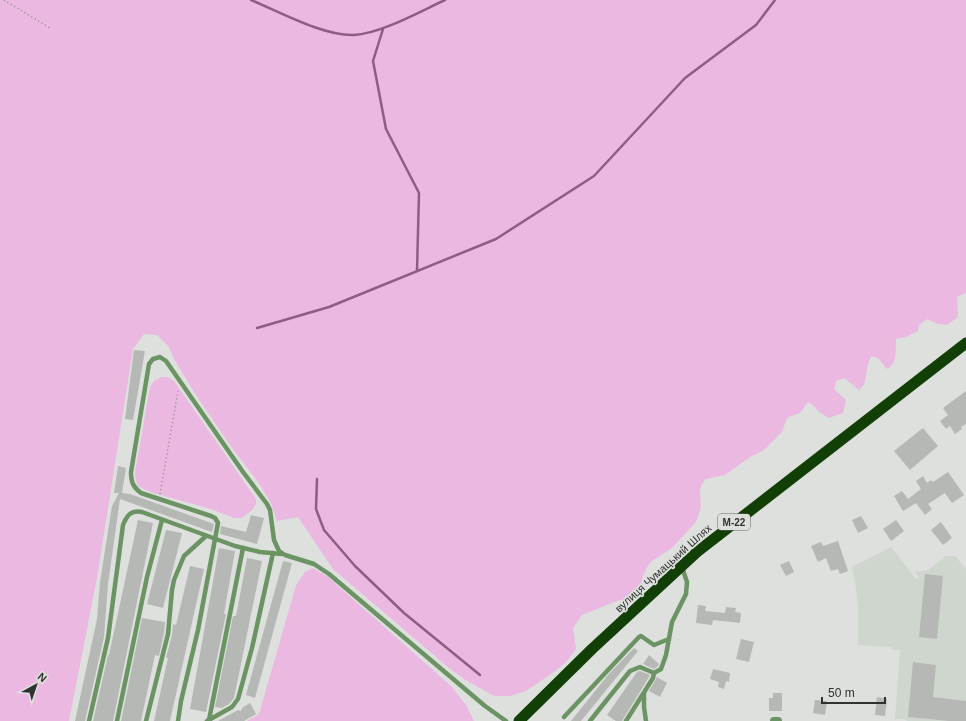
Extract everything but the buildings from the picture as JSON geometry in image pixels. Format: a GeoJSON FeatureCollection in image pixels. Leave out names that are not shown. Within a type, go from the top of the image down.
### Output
{"type":"FeatureCollection","features":[{"type":"Feature","properties":{"kind":"highway","name":"вулиця Чумацький Шлях"},"geometry":{"type":"LineString","coordinates":[[519,721],[592,649],[682,566],[726,529],[966,343]]}},
{"type":"Feature","properties":{"kind":"lane"},"geometry":{"type":"LineString","coordinates":[[178,721],[181,701],[198,630],[218,523],[215,518],[148,496],[133,485],[131,478],[148,370],[151,361],[156,358],[162,358],[166,361],[267,504],[270,510],[274,540],[282,554]]}},
{"type":"Feature","properties":{"kind":"lane"},"geometry":{"type":"LineString","coordinates":[[89,721],[108,638],[123,525],[128,515],[136,511],[243,548],[260,552],[282,554],[308,562],[329,574],[485,706],[506,721]]}},
{"type":"Feature","properties":{"kind":"lane"},"geometry":{"type":"LineString","coordinates":[[117,721],[147,578],[162,520]]}},
{"type":"Feature","properties":{"kind":"lane"},"geometry":{"type":"LineString","coordinates":[[146,721],[168,634],[174,580],[184,556],[206,536]]}},
{"type":"Feature","properties":{"kind":"lane"},"geometry":{"type":"LineString","coordinates":[[208,721],[243,548]]}},
{"type":"Feature","properties":{"kind":"lane"},"geometry":{"type":"LineString","coordinates":[[208,721],[232,708],[238,699],[252,648],[273,553]]}},
{"type":"Feature","properties":{"kind":"lane"},"geometry":{"type":"LineString","coordinates":[[626,721],[653,678],[654,673],[661,669],[672,622],[686,594],[687,582],[682,566]]}},
{"type":"Feature","properties":{"kind":"lane"},"geometry":{"type":"LineString","coordinates":[[564,717],[639,637],[641,636],[654,645],[669,639]]}},
{"type":"Feature","properties":{"kind":"lane"},"geometry":{"type":"LineString","coordinates":[[590,721],[630,671],[640,667],[654,673]]}},
{"type":"Feature","properties":{"kind":"lane"},"geometry":{"type":"LineString","coordinates":[[644,693],[646,721]]}},
{"type":"Feature","properties":{"kind":"path"},"geometry":{"type":"LineString","coordinates":[[4,0],[50,28]]}},
{"type":"Feature","properties":{"kind":"path"},"geometry":{"type":"LineString","coordinates":[[159,500],[180,381]]}},
{"type":"Feature","properties":{"kind":"shaded area"},"geometry":{"type":"Polygon","coordinates":[[[0,0],[966,0],[966,293],[957,297],[958,317],[947,325],[938,324],[927,319],[919,325],[918,331],[906,337],[896,339],[896,352],[894,360],[891,366],[887,369],[878,358],[871,356],[864,385],[859,390],[844,378],[836,381],[834,389],[846,400],[843,413],[829,418],[819,412],[808,402],[800,413],[787,418],[782,432],[764,450],[750,457],[725,475],[706,479],[701,485],[701,507],[696,522],[672,548],[652,561],[647,567],[642,579],[641,587],[630,598],[617,601],[582,615],[573,628],[576,649],[567,661],[554,672],[526,691],[510,696],[494,696],[464,679],[449,668],[333,569],[298,517],[277,521],[271,503],[258,482],[229,444],[194,392],[174,359],[169,347],[157,335],[144,334],[133,349],[97,578],[69,721],[0,721],[0,0]]]}},
{"type":"Feature","properties":{"kind":"shaded area"},"geometry":{"type":"Polygon","coordinates":[[[161,377],[168,377],[174,381],[256,499],[256,504],[252,510],[242,518],[234,518],[211,509],[150,492],[138,486],[135,473],[150,387],[154,381],[161,377]]]}},
{"type":"Feature","properties":{"kind":"shaded area"},"geometry":{"type":"Polygon","coordinates":[[[891,547],[916,579],[920,578],[915,572],[928,570],[946,556],[955,556],[966,569],[966,721],[908,721],[904,719],[895,719],[900,650],[892,650],[891,647],[858,645],[858,607],[852,567],[891,547]]]}},
{"type":"Feature","properties":{"kind":"shaded area"},"geometry":{"type":"Polygon","coordinates":[[[313,568],[328,577],[451,686],[466,705],[474,721],[247,721],[259,714],[296,585],[305,572],[313,568]]]}},
{"type":"Feature","properties":{"kind":"waterway"},"geometry":{"type":"LineString","coordinates":[[251,0],[315,28],[329,32],[354,35],[376,31],[413,16],[445,0]]}},
{"type":"Feature","properties":{"kind":"waterway"},"geometry":{"type":"LineString","coordinates":[[257,328],[329,307],[496,239],[594,176],[685,78],[756,25],[775,0]]}},
{"type":"Feature","properties":{"kind":"waterway"},"geometry":{"type":"LineString","coordinates":[[383,29],[373,61],[386,129],[419,193],[417,271]]}},
{"type":"Feature","properties":{"kind":"waterway"},"geometry":{"type":"LineString","coordinates":[[317,479],[316,509],[324,530],[355,566],[404,613],[480,675]]}}]}
